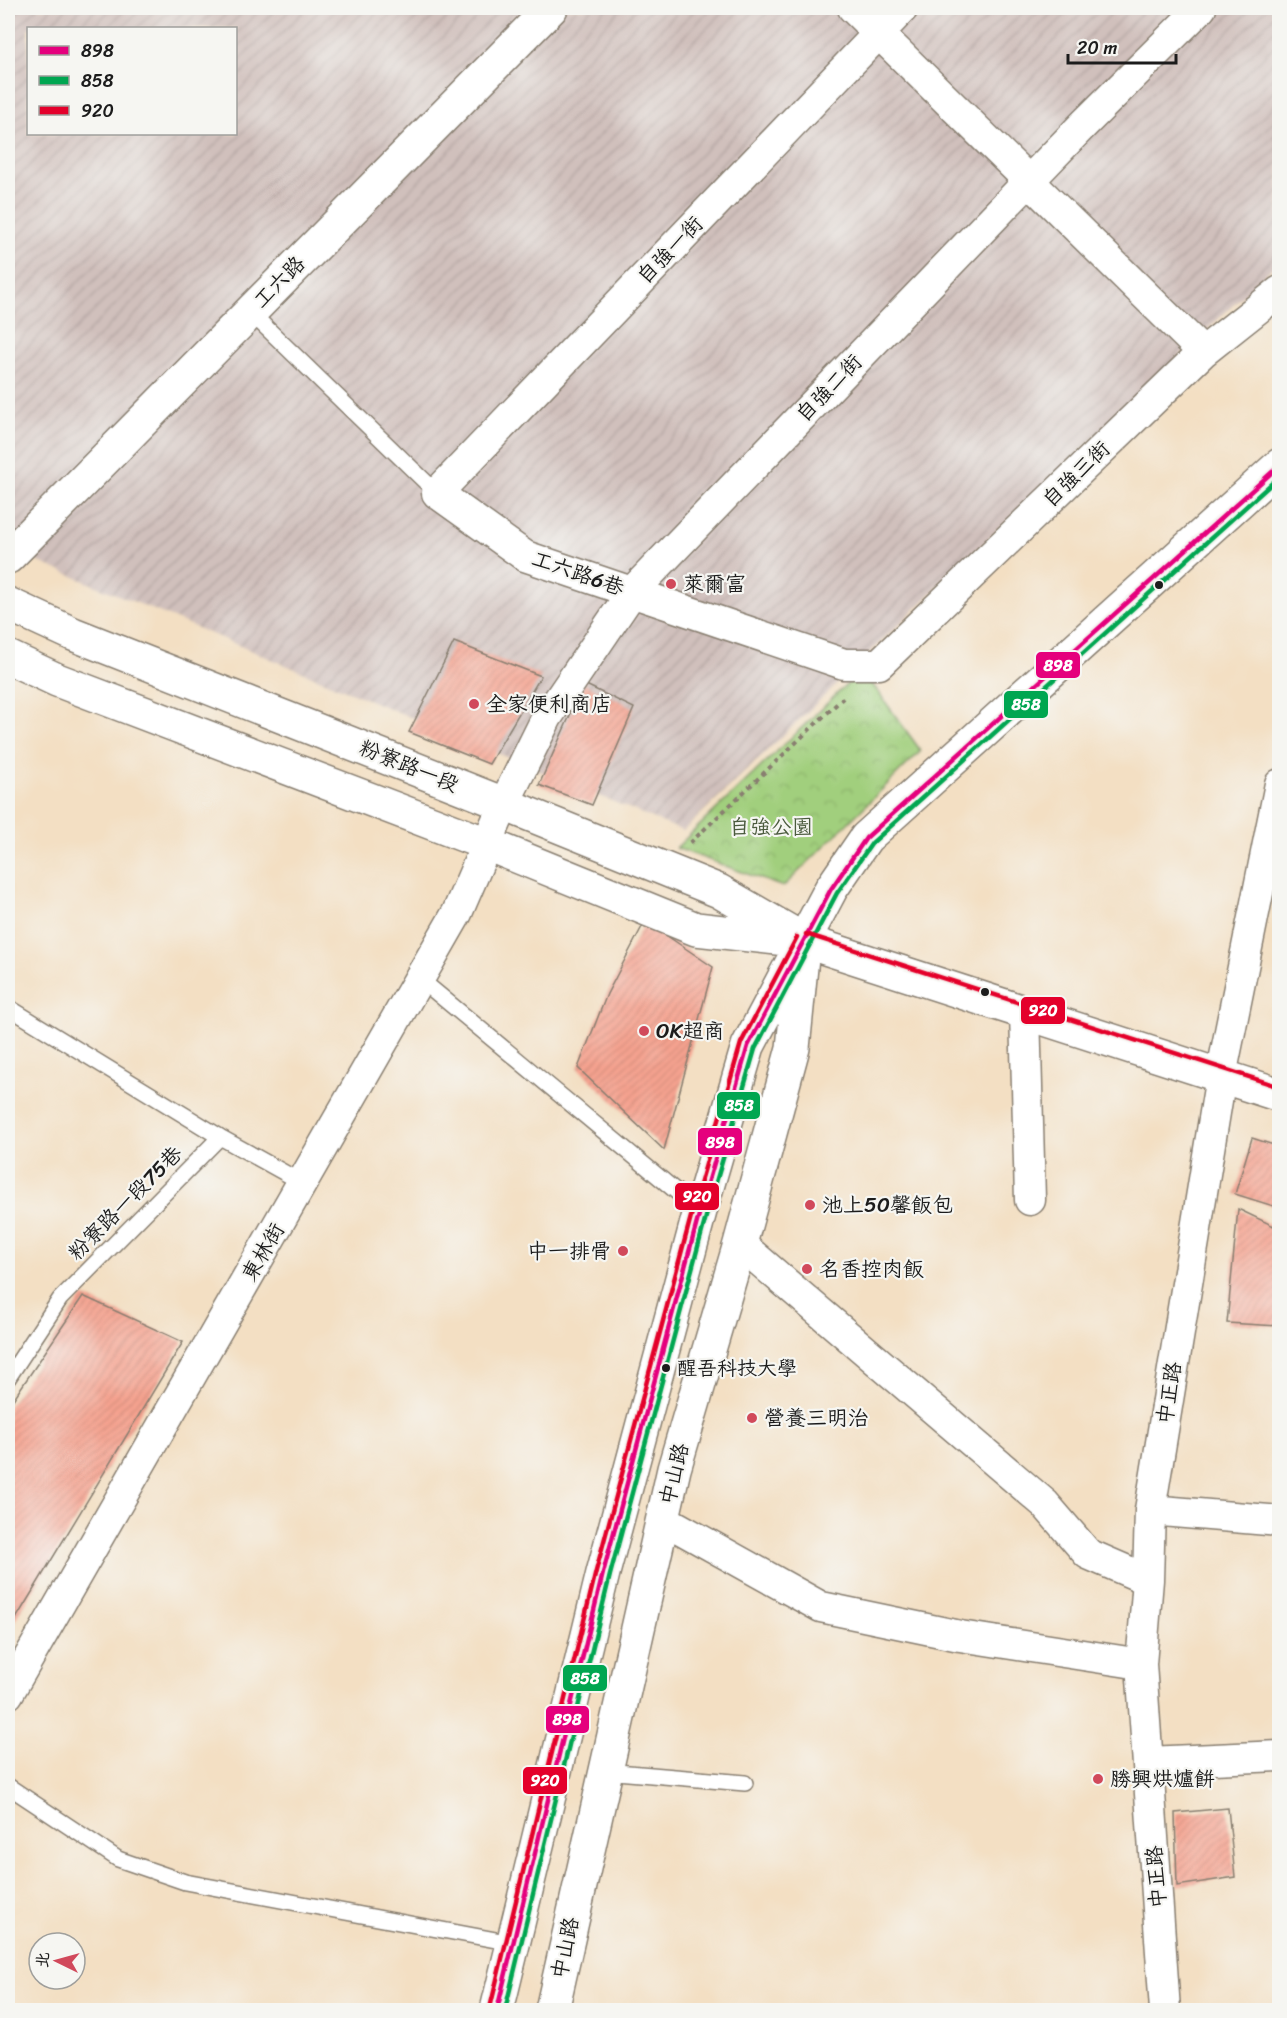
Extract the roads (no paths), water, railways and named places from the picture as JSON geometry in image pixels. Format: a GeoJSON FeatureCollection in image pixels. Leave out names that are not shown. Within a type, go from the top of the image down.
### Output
{"type":"FeatureCollection","features":[{"type":"Feature","properties":{"kind":"main road","name":"工六路"},"geometry":{"type":"LineString","coordinates":[[8,558],[551,8]]}},
{"type":"Feature","properties":{"kind":"main road","name":"中山路"},"geometry":{"type":"LineString","coordinates":[[497,2010],[603,1574],[700,1211],[748,1046],[831,889],[866,838],[1280,465]]}},
{"type":"Feature","properties":{"kind":"main road","name":"粉寮路一段"},"geometry":{"type":"LineString","coordinates":[[8,604],[74,634],[719,891],[804,941]]}},
{"type":"Feature","properties":{"kind":"main road","name":"粉寮路一段"},"geometry":{"type":"LineString","coordinates":[[8,657],[68,684],[487,844],[696,928],[804,941],[1280,1095]]}},
{"type":"Feature","properties":{"kind":"main road","name":"中山路"},"geometry":{"type":"LineString","coordinates":[[552,2010],[674,1469],[740,1244],[793,1048],[804,941]]}},
{"type":"Feature","properties":{"kind":"street"},"geometry":{"type":"LineString","coordinates":[[853,8],[1203,352]]}},
{"type":"Feature","properties":{"kind":"street","name":"自強一街"},"geometry":{"type":"LineString","coordinates":[[437,493],[903,8]]}},
{"type":"Feature","properties":{"kind":"street","name":"自強二街"},"geometry":{"type":"LineString","coordinates":[[504,804],[547,717],[632,592],[1029,180],[1201,8]]}},
{"type":"Feature","properties":{"kind":"street","name":"自強三街"},"geometry":{"type":"LineString","coordinates":[[879,664],[1203,352],[1280,291]]}},
{"type":"Feature","properties":{"kind":"street","name":"工六路6巷"},"geometry":{"type":"LineString","coordinates":[[437,493],[525,556],[844,664],[879,664]]}},
{"type":"Feature","properties":{"kind":"street","name":"中正路"},"geometry":{"type":"LineString","coordinates":[[1165,2010],[1141,1664],[1148,1580],[1150,1510],[1221,1076],[1280,784]]}},
{"type":"Feature","properties":{"kind":"street","name":"東林街"},"geometry":{"type":"LineString","coordinates":[[8,1694],[457,913],[504,804]]}},
{"type":"Feature","properties":{"kind":"street"},"geometry":{"type":"LineString","coordinates":[[1025,1011],[1030,1200]]}},
{"type":"Feature","properties":{"kind":"street"},"geometry":{"type":"LineString","coordinates":[[740,1244],[1044,1504],[1088,1554],[1148,1580]]}},
{"type":"Feature","properties":{"kind":"street"},"geometry":{"type":"LineString","coordinates":[[1150,1510],[1280,1521]]}},
{"type":"Feature","properties":{"kind":"street"},"geometry":{"type":"LineString","coordinates":[[663,1519],[821,1607],[960,1636],[1141,1664]]}},
{"type":"Feature","properties":{"kind":"street"},"geometry":{"type":"LineString","coordinates":[[1148,1762],[1280,1756]]}},
{"type":"Feature","properties":{"kind":"lane","name":"工六路6巷"},"geometry":{"type":"LineString","coordinates":[[250,312],[437,493]]}},
{"type":"Feature","properties":{"kind":"lane"},"geometry":{"type":"LineString","coordinates":[[420,979],[700,1211]]}},
{"type":"Feature","properties":{"kind":"lane"},"geometry":{"type":"LineString","coordinates":[[8,1007],[220,1137],[303,1183]]}},
{"type":"Feature","properties":{"kind":"lane","name":"粉寮路一段75巷"},"geometry":{"type":"LineString","coordinates":[[8,1378],[60,1299],[220,1137]]}},
{"type":"Feature","properties":{"kind":"lane"},"geometry":{"type":"LineString","coordinates":[[605,1772],[745,1783]]}},
{"type":"Feature","properties":{"kind":"lane"},"geometry":{"type":"LineString","coordinates":[[8,1786],[117,1859],[185,1882],[512,1943]]}},
{"type":"Feature","properties":{"kind":"place","name":"萊爾富"},"geometry":{"type":"Point","coordinates":[671,584]}},
{"type":"Feature","properties":{"kind":"place","name":"全家便利商店"},"geometry":{"type":"Point","coordinates":[474,704]}},
{"type":"Feature","properties":{"kind":"place","name":"OK超商"},"geometry":{"type":"Point","coordinates":[644,1031]}},
{"type":"Feature","properties":{"kind":"place","name":"池上50馨飯包"},"geometry":{"type":"Point","coordinates":[810,1205]}},
{"type":"Feature","properties":{"kind":"place","name":"中一排骨"},"geometry":{"type":"Point","coordinates":[623,1251]}},
{"type":"Feature","properties":{"kind":"place","name":"名香控肉飯"},"geometry":{"type":"Point","coordinates":[807,1269]}},
{"type":"Feature","properties":{"kind":"place","name":"醒吾科技大學"},"geometry":{"type":"Point","coordinates":[666,1368]}},
{"type":"Feature","properties":{"kind":"place","name":"營養三明治"},"geometry":{"type":"Point","coordinates":[752,1418]}},
{"type":"Feature","properties":{"kind":"place","name":"勝興烘爐餅"},"geometry":{"type":"Point","coordinates":[1098,1779]}},
{"type":"Feature","properties":{"kind":"park label","name":"自強公園"},"geometry":{"type":"Point","coordinates":[771,827]}}]}
